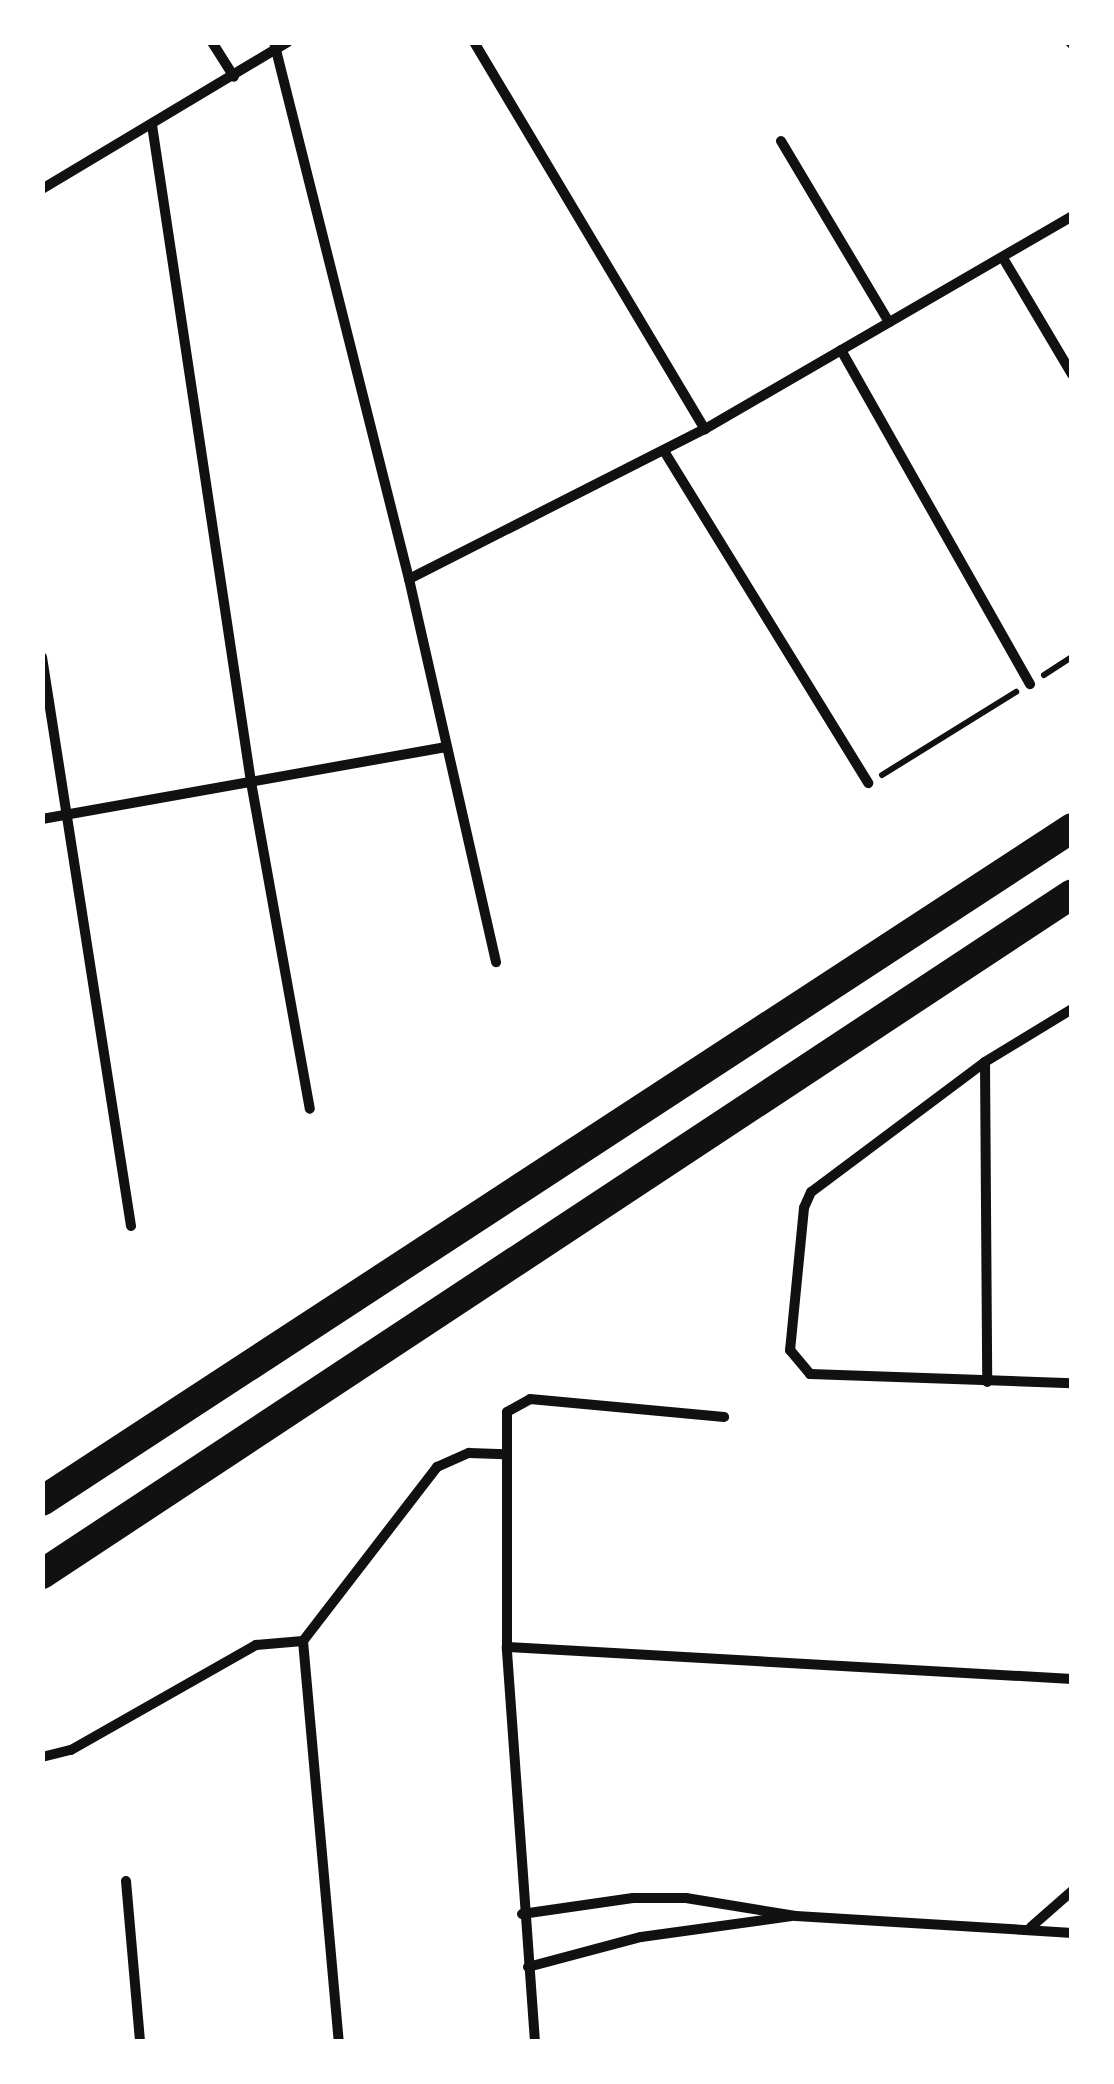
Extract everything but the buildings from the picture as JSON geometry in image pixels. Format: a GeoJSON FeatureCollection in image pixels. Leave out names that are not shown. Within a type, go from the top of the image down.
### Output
{"type":"FeatureCollection","features":[{"type":"Feature","properties":{"kind":"highway"},"geometry":{"type":"LineString","coordinates":[[42,1501],[1072,828]]}},
{"type":"Feature","properties":{"kind":"highway"},"geometry":{"type":"LineString","coordinates":[[42,1574],[1072,894]]}},
{"type":"Feature","properties":{"kind":"street"},"geometry":{"type":"LineString","coordinates":[[212,42],[234,77]]}},
{"type":"Feature","properties":{"kind":"street"},"geometry":{"type":"LineString","coordinates":[[474,42],[705,430]]}},
{"type":"Feature","properties":{"kind":"street"},"geometry":{"type":"LineString","coordinates":[[42,190],[234,77],[280,45],[409,579],[496,962]]}},
{"type":"Feature","properties":{"kind":"street"},"geometry":{"type":"LineString","coordinates":[[152,125],[251,782],[310,1108]]}},
{"type":"Feature","properties":{"kind":"street"},"geometry":{"type":"LineString","coordinates":[[780,140],[889,322]]}},
{"type":"Feature","properties":{"kind":"street"},"geometry":{"type":"LineString","coordinates":[[409,579],[705,430],[1072,216]]}},
{"type":"Feature","properties":{"kind":"street"},"geometry":{"type":"LineString","coordinates":[[1003,258],[1072,374]]}},
{"type":"Feature","properties":{"kind":"street"},"geometry":{"type":"LineString","coordinates":[[841,350],[1030,684]]}},
{"type":"Feature","properties":{"kind":"street"},"geometry":{"type":"LineString","coordinates":[[664,451],[868,783]]}},
{"type":"Feature","properties":{"kind":"street"},"geometry":{"type":"LineString","coordinates":[[42,657],[131,1226]]}},
{"type":"Feature","properties":{"kind":"street"},"geometry":{"type":"LineString","coordinates":[[42,819],[446,747]]}},
{"type":"Feature","properties":{"kind":"street"},"geometry":{"type":"LineString","coordinates":[[1072,1008],[985,1062],[811,1192],[804,1208],[791,1332],[796,1364],[810,1374],[1072,1383]]}},
{"type":"Feature","properties":{"kind":"street"},"geometry":{"type":"LineString","coordinates":[[985,1062],[987,1382]]}},
{"type":"Feature","properties":{"kind":"street"},"geometry":{"type":"LineString","coordinates":[[535,2042],[522,1914],[506,1647],[507,1412],[516,1401],[724,1417]]}},
{"type":"Feature","properties":{"kind":"street"},"geometry":{"type":"LineString","coordinates":[[339,2042],[304,1641],[438,1467],[469,1453],[505,1454]]}},
{"type":"Feature","properties":{"kind":"street"},"geometry":{"type":"LineString","coordinates":[[42,1756],[70,1750],[256,1645],[304,1641]]}},
{"type":"Feature","properties":{"kind":"street"},"geometry":{"type":"LineString","coordinates":[[506,1647],[1072,1679]]}},
{"type":"Feature","properties":{"kind":"street"},"geometry":{"type":"LineString","coordinates":[[126,1882],[140,2042]]}},
{"type":"Feature","properties":{"kind":"street"},"geometry":{"type":"LineString","coordinates":[[1030,1928],[1072,1891]]}},
{"type":"Feature","properties":{"kind":"street"},"geometry":{"type":"LineString","coordinates":[[522,1914],[686,1898],[796,1916],[1072,1930],[1071,1920],[1052,1928]]}},
{"type":"Feature","properties":{"kind":"street"},"geometry":{"type":"LineString","coordinates":[[528,1966],[640,1937],[796,1916]]}},
{"type":"Feature","properties":{"kind":"path"},"geometry":{"type":"LineString","coordinates":[[868,783],[1072,657]]}}]}
